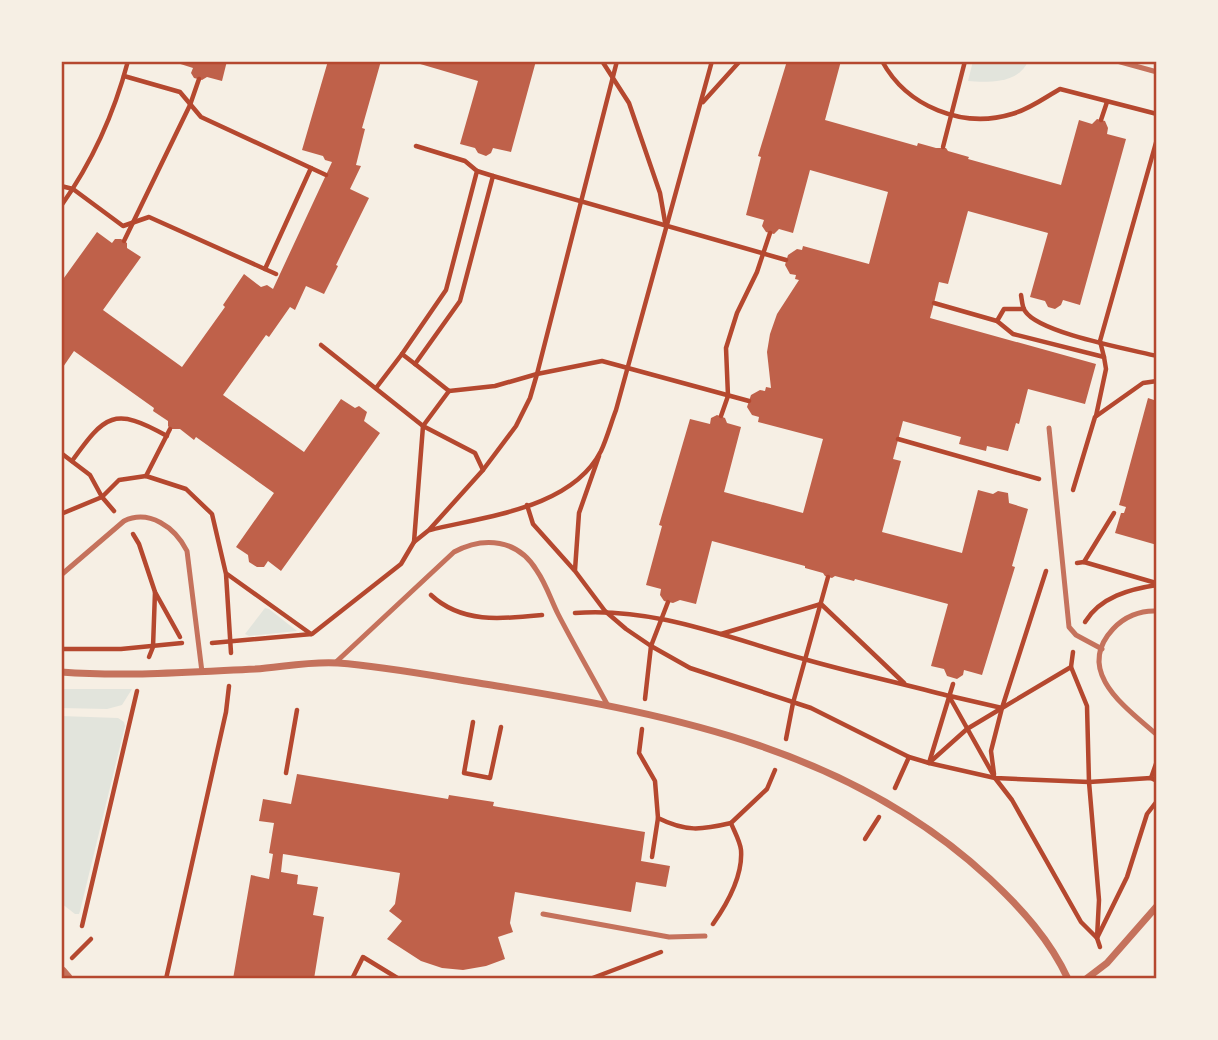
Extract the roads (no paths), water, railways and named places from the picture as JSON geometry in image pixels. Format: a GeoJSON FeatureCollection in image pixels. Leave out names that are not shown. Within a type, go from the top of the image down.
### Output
{"type":"FeatureCollection","features":[{"type":"Feature","properties":{"kind":"street"},"geometry":{"type":"LineString","coordinates":[[61,673],[202,672],[335,663],[412,672],[607,704],[783,753],[888,804],[974,864],[1009,897],[1036,928],[1060,961],[1068,979]]}},
{"type":"Feature","properties":{"kind":"street"},"geometry":{"type":"LineString","coordinates":[[1086,979],[1107,963],[1157,906]]}},
{"type":"Feature","properties":{"kind":"street"},"geometry":{"type":"LineString","coordinates":[[61,972],[67,979]]}},
{"type":"Feature","properties":{"kind":"lane"},"geometry":{"type":"LineString","coordinates":[[1117,61],[1157,72]]}},
{"type":"Feature","properties":{"kind":"lane"},"geometry":{"type":"LineString","coordinates":[[1049,428],[1069,627],[1076,635],[1101,649]]}},
{"type":"Feature","properties":{"kind":"lane"},"geometry":{"type":"LineString","coordinates":[[61,575],[124,521],[135,516],[147,516],[171,529],[181,538],[187,551],[202,672]]}},
{"type":"Feature","properties":{"kind":"lane"},"geometry":{"type":"LineString","coordinates":[[335,663],[454,552],[482,541],[498,542],[515,548],[528,558],[537,571],[607,704]]}},
{"type":"Feature","properties":{"kind":"lane"},"geometry":{"type":"LineString","coordinates":[[1157,611],[1137,613],[1118,624],[1101,649],[1099,663],[1102,679],[1112,693],[1157,735]]}},
{"type":"Feature","properties":{"kind":"lane"},"geometry":{"type":"LineString","coordinates":[[543,914],[669,937],[705,936]]}}]}
